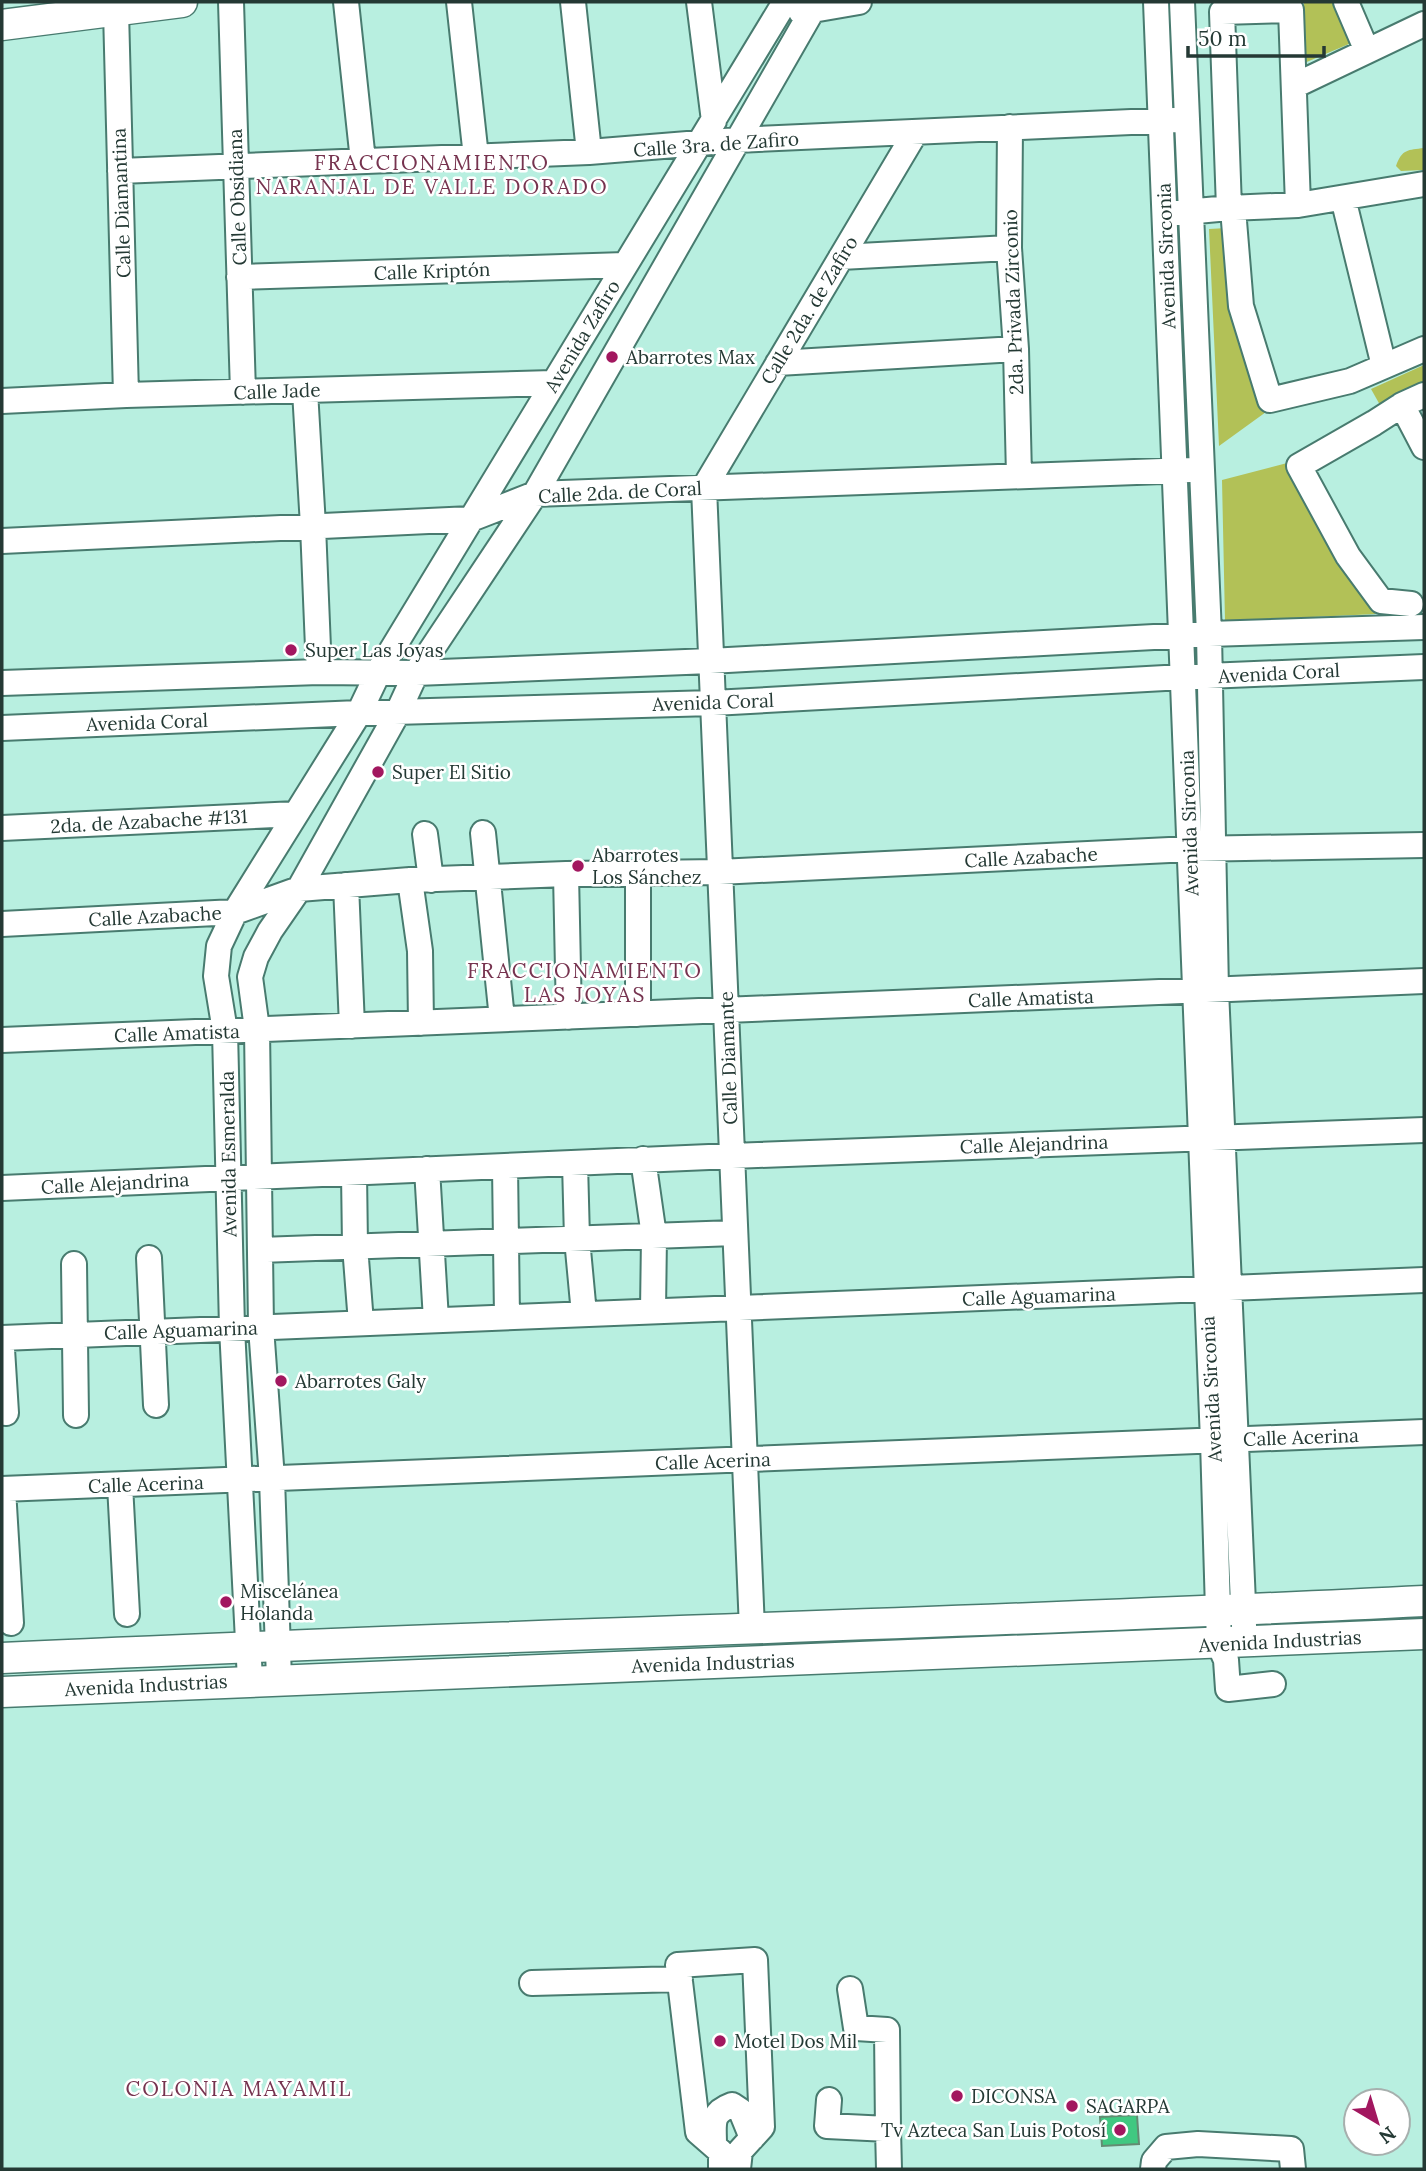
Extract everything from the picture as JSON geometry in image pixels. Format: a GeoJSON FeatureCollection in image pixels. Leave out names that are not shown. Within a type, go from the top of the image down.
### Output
{"type":"FeatureCollection","features":[{"type":"Feature","properties":{"kind":"main road"},"geometry":{"type":"LineString","coordinates":[[2,25],[182,2]]}},
{"type":"Feature","properties":{"kind":"main road","name":"Avenida Industrias"},"geometry":{"type":"LineString","coordinates":[[2,1658],[248,1646],[1232,1611],[1424,1601]]}},
{"type":"Feature","properties":{"kind":"main road","name":"Avenida Industrias"},"geometry":{"type":"LineString","coordinates":[[2,1692],[1424,1634]]}},
{"type":"Feature","properties":{"kind":"street","name":"Calle Obsidiana"},"geometry":{"type":"LineString","coordinates":[[232,2],[243,392]]}},
{"type":"Feature","properties":{"kind":"street"},"geometry":{"type":"LineString","coordinates":[[346,2],[363,161]]}},
{"type":"Feature","properties":{"kind":"street"},"geometry":{"type":"LineString","coordinates":[[459,2],[476,157]]}},
{"type":"Feature","properties":{"kind":"street"},"geometry":{"type":"LineString","coordinates":[[573,2],[589,152]]}},
{"type":"Feature","properties":{"kind":"street"},"geometry":{"type":"LineString","coordinates":[[699,2],[714,121]]}},
{"type":"Feature","properties":{"kind":"street"},"geometry":{"type":"LineString","coordinates":[[781,9],[859,2]]}},
{"type":"Feature","properties":{"kind":"street","name":"Avenida Sirconia"},"geometry":{"type":"LineString","coordinates":[[1156,2],[1180,636],[1202,849]]}},
{"type":"Feature","properties":{"kind":"street","name":"Avenida Sirconia"},"geometry":{"type":"LineString","coordinates":[[1182,2],[1209,634],[1210,676],[1202,849],[1217,1289],[1232,1611],[1232,1642],[1226,1660],[1228,1689],[1272,1684]]}},
{"type":"Feature","properties":{"kind":"street"},"geometry":{"type":"LineString","coordinates":[[1346,2],[1367,51]]}},
{"type":"Feature","properties":{"kind":"street","name":"Avenida Zafiro"},"geometry":{"type":"LineString","coordinates":[[416,673],[535,494],[815,6]]}},
{"type":"Feature","properties":{"kind":"street","name":"Avenida Zafiro"},"geometry":{"type":"LineString","coordinates":[[379,671],[781,9]]}},
{"type":"Feature","properties":{"kind":"street"},"geometry":{"type":"LineString","coordinates":[[1298,205],[1291,10],[1222,12],[1231,208],[1241,306],[1270,400],[1350,381],[1424,349]]}},
{"type":"Feature","properties":{"kind":"street","name":"Calle Diamantina"},"geometry":{"type":"LineString","coordinates":[[116,11],[126,395]]}},
{"type":"Feature","properties":{"kind":"street"},"geometry":{"type":"LineString","coordinates":[[1294,86],[1424,24]]}},
{"type":"Feature","properties":{"kind":"street","name":"Calle 3ra. de Zafiro"},"geometry":{"type":"LineString","coordinates":[[120,171],[589,152],[737,141],[1186,119]]}},
{"type":"Feature","properties":{"kind":"street","name":"2da. Privada Zirconio"},"geometry":{"type":"LineString","coordinates":[[1010,127],[1009,248],[1016,349],[1019,476]]}},
{"type":"Feature","properties":{"kind":"street","name":"Calle 2da. de Zafiro"},"geometry":{"type":"LineString","coordinates":[[704,488],[915,133]]}},
{"type":"Feature","properties":{"kind":"street"},"geometry":{"type":"LineString","coordinates":[[1164,214],[1298,205],[1424,184]]}},
{"type":"Feature","properties":{"kind":"street"},"geometry":{"type":"LineString","coordinates":[[1343,198],[1384,366]]}},
{"type":"Feature","properties":{"kind":"street"},"geometry":{"type":"LineString","coordinates":[[841,257],[1009,248]]}},
{"type":"Feature","properties":{"kind":"street","name":"Calle Kriptón"},"geometry":{"type":"LineString","coordinates":[[239,277],[625,265]]}},
{"type":"Feature","properties":{"kind":"street"},"geometry":{"type":"LineString","coordinates":[[778,363],[1016,349]]}},
{"type":"Feature","properties":{"kind":"street","name":"Calle Jade"},"geometry":{"type":"LineString","coordinates":[[2,401],[553,383]]}},
{"type":"Feature","properties":{"kind":"street"},"geometry":{"type":"LineString","coordinates":[[305,390],[319,671]]}},
{"type":"Feature","properties":{"kind":"street"},"geometry":{"type":"LineString","coordinates":[[1418,600],[1381,601],[1348,556],[1299,466],[1413,400],[1424,447]]}},
{"type":"Feature","properties":{"kind":"street","name":"Calle 2da. de Coral"},"geometry":{"type":"LineString","coordinates":[[2,541],[471,519],[535,494],[1201,469]]}},
{"type":"Feature","properties":{"kind":"street","name":"Calle Diamante"},"geometry":{"type":"LineString","coordinates":[[704,488],[752,1629]]}},
{"type":"Feature","properties":{"kind":"street"},"geometry":{"type":"LineString","coordinates":[[1413,667],[1398,628],[1399,612],[1418,600]]}},
{"type":"Feature","properties":{"kind":"street","name":"Avenida Coral"},"geometry":{"type":"LineString","coordinates":[[2,683],[319,671],[416,673],[710,661],[1209,634],[1424,627]]}},
{"type":"Feature","properties":{"kind":"street","name":"Avenida Coral"},"geometry":{"type":"LineString","coordinates":[[2,728],[359,713],[713,703],[1413,667]]}},
{"type":"Feature","properties":{"kind":"street","name":"Avenida Esmeralda"},"geometry":{"type":"LineString","coordinates":[[265,1680],[248,1646],[232,1328],[225,1031],[216,976],[219,946],[235,912],[359,713],[379,671]]}},
{"type":"Feature","properties":{"kind":"street","name":"Avenida Esmeralda"},"geometry":{"type":"LineString","coordinates":[[265,1680],[279,1645],[272,1479],[261,1327],[257,1030],[250,977],[256,957],[270,931],[299,889],[398,712],[416,673]]}},
{"type":"Feature","properties":{"kind":"street","name":"2da. de Azabache #131"},"geometry":{"type":"LineString","coordinates":[[2,828],[296,814]]}},
{"type":"Feature","properties":{"kind":"street"},"geometry":{"type":"LineString","coordinates":[[483,833],[502,1019]]}},
{"type":"Feature","properties":{"kind":"street"},"geometry":{"type":"LineString","coordinates":[[421,1023],[421,880],[425,834]]}},
{"type":"Feature","properties":{"kind":"street","name":"Calle Azabache"},"geometry":{"type":"LineString","coordinates":[[2,924],[235,912],[299,889],[421,880],[566,874],[719,872],[1202,849],[1424,845]]}},
{"type":"Feature","properties":{"kind":"street"},"geometry":{"type":"LineString","coordinates":[[566,874],[569,1017]]}},
{"type":"Feature","properties":{"kind":"street"},"geometry":{"type":"LineString","coordinates":[[638,874],[638,1014]]}},
{"type":"Feature","properties":{"kind":"street"},"geometry":{"type":"LineString","coordinates":[[346,885],[352,1026]]}},
{"type":"Feature","properties":{"kind":"street","name":"Calle Amatista"},"geometry":{"type":"LineString","coordinates":[[2,1040],[1424,981]]}},
{"type":"Feature","properties":{"kind":"street","name":"Calle Alejandrina"},"geometry":{"type":"LineString","coordinates":[[2,1188],[732,1156],[1424,1130]]}},
{"type":"Feature","properties":{"kind":"street"},"geometry":{"type":"LineString","coordinates":[[643,1160],[654,1236],[653,1311]]}},
{"type":"Feature","properties":{"kind":"street"},"geometry":{"type":"LineString","coordinates":[[575,1163],[584,1314]]}},
{"type":"Feature","properties":{"kind":"street"},"geometry":{"type":"LineString","coordinates":[[505,1166],[507,1317]]}},
{"type":"Feature","properties":{"kind":"street"},"geometry":{"type":"LineString","coordinates":[[427,1169],[436,1320]]}},
{"type":"Feature","properties":{"kind":"street"},"geometry":{"type":"LineString","coordinates":[[354,1173],[355,1246],[361,1323]]}},
{"type":"Feature","properties":{"kind":"street"},"geometry":{"type":"LineString","coordinates":[[260,1250],[735,1233]]}},
{"type":"Feature","properties":{"kind":"street"},"geometry":{"type":"LineString","coordinates":[[149,1258],[156,1405]]}},
{"type":"Feature","properties":{"kind":"street"},"geometry":{"type":"LineString","coordinates":[[74,1264],[76,1415]]}},
{"type":"Feature","properties":{"kind":"street","name":"Calle Aguamarina"},"geometry":{"type":"LineString","coordinates":[[2,1338],[1424,1280]]}},
{"type":"Feature","properties":{"kind":"street"},"geometry":{"type":"LineString","coordinates":[[2,1349],[6,1413]]}},
{"type":"Feature","properties":{"kind":"street","name":"Calle Acerina"},"geometry":{"type":"LineString","coordinates":[[2,1489],[1424,1432]]}},
{"type":"Feature","properties":{"kind":"street"},"geometry":{"type":"LineString","coordinates":[[120,1485],[127,1614]]}},
{"type":"Feature","properties":{"kind":"street"},"geometry":{"type":"LineString","coordinates":[[2,1489],[11,1623]]}},
{"type":"Feature","properties":{"kind":"street"},"geometry":{"type":"LineString","coordinates":[[721,2169],[721,2152],[698,2132],[678,1965],[755,1960],[762,2127],[740,2151],[738,2169]]}},
{"type":"Feature","properties":{"kind":"street"},"geometry":{"type":"LineString","coordinates":[[532,1983],[680,1979]]}},
{"type":"Feature","properties":{"kind":"street"},"geometry":{"type":"LineString","coordinates":[[850,1989],[856,2028],[887,2030],[889,2169]]}},
{"type":"Feature","properties":{"kind":"street"},"geometry":{"type":"LineString","coordinates":[[829,2100],[827,2126],[888,2129]]}},
{"type":"Feature","properties":{"kind":"street"},"geometry":{"type":"LineString","coordinates":[[714,2144],[713,2120],[721,2109],[732,2105],[741,2111],[752,2138]]}},
{"type":"Feature","properties":{"kind":"street"},"geometry":{"type":"LineString","coordinates":[[1153,2169],[1154,2161],[1166,2147],[1198,2144],[1291,2149],[1293,2169]]}},
{"type":"Feature","properties":{"kind":"green space"},"geometry":{"type":"Polygon","coordinates":[[[1304,2],[1341,2],[1356,41],[1302,64],[1304,2]]]}},
{"type":"Feature","properties":{"kind":"green space"},"geometry":{"type":"Polygon","coordinates":[[[1424,148],[1424,170],[1401,171],[1396,166],[1406,151],[1424,148]]]}},
{"type":"Feature","properties":{"kind":"green space"},"geometry":{"type":"Polygon","coordinates":[[[1227,228],[1244,343],[1266,412],[1219,446],[1209,229],[1227,228]]]}},
{"type":"Feature","properties":{"kind":"green space"},"geometry":{"type":"Polygon","coordinates":[[[1424,365],[1424,387],[1380,405],[1371,389],[1424,365]]]}},
{"type":"Feature","properties":{"kind":"green space"},"geometry":{"type":"Polygon","coordinates":[[[1291,462],[1376,614],[1225,621],[1222,480],[1291,462]]]}},
{"type":"Feature","properties":{"kind":"building","name":"Tv Azteca San Luis Potosí"},"geometry":{"type":"Polygon","coordinates":[[[1137,2115],[1139,2144],[1102,2146],[1100,2117],[1137,2115]]]}},
{"type":"Feature","properties":{"kind":"place","name":"Abarrotes Max"},"geometry":{"type":"Point","coordinates":[612,357]}},
{"type":"Feature","properties":{"kind":"place","name":"Super Las Joyas"},"geometry":{"type":"Point","coordinates":[291,650]}},
{"type":"Feature","properties":{"kind":"place","name":"Super El Sitio"},"geometry":{"type":"Point","coordinates":[378,772]}},
{"type":"Feature","properties":{"kind":"place","name":"Abarrotes Los Sánchez"},"geometry":{"type":"Point","coordinates":[578,866]}},
{"type":"Feature","properties":{"kind":"place","name":"Abarrotes Galy"},"geometry":{"type":"Point","coordinates":[281,1381]}},
{"type":"Feature","properties":{"kind":"place","name":"Miscelánea Holanda"},"geometry":{"type":"Point","coordinates":[226,1602]}},
{"type":"Feature","properties":{"kind":"place","name":"Motel Dos Mil"},"geometry":{"type":"Point","coordinates":[720,2041]}},
{"type":"Feature","properties":{"kind":"place","name":"DICONSA"},"geometry":{"type":"Point","coordinates":[957,2096]}},
{"type":"Feature","properties":{"kind":"place","name":"SAGARPA"},"geometry":{"type":"Point","coordinates":[1072,2106]}},
{"type":"Feature","properties":{"kind":"place","name":"Tv Azteca San Luis Potosí"},"geometry":{"type":"Point","coordinates":[1120,2130]}},
{"type":"Feature","properties":{"kind":"district","name":"FRACCIONAMIENTO NARANJAL DE VALLE DORADO"},"geometry":{"type":"Point","coordinates":[432,174]}},
{"type":"Feature","properties":{"kind":"district","name":"FRACCIONAMIENTO LAS JOYAS"},"geometry":{"type":"Point","coordinates":[585,982]}},
{"type":"Feature","properties":{"kind":"district","name":"COLONIA MAYAMIL"},"geometry":{"type":"Point","coordinates":[239,2088]}}]}
